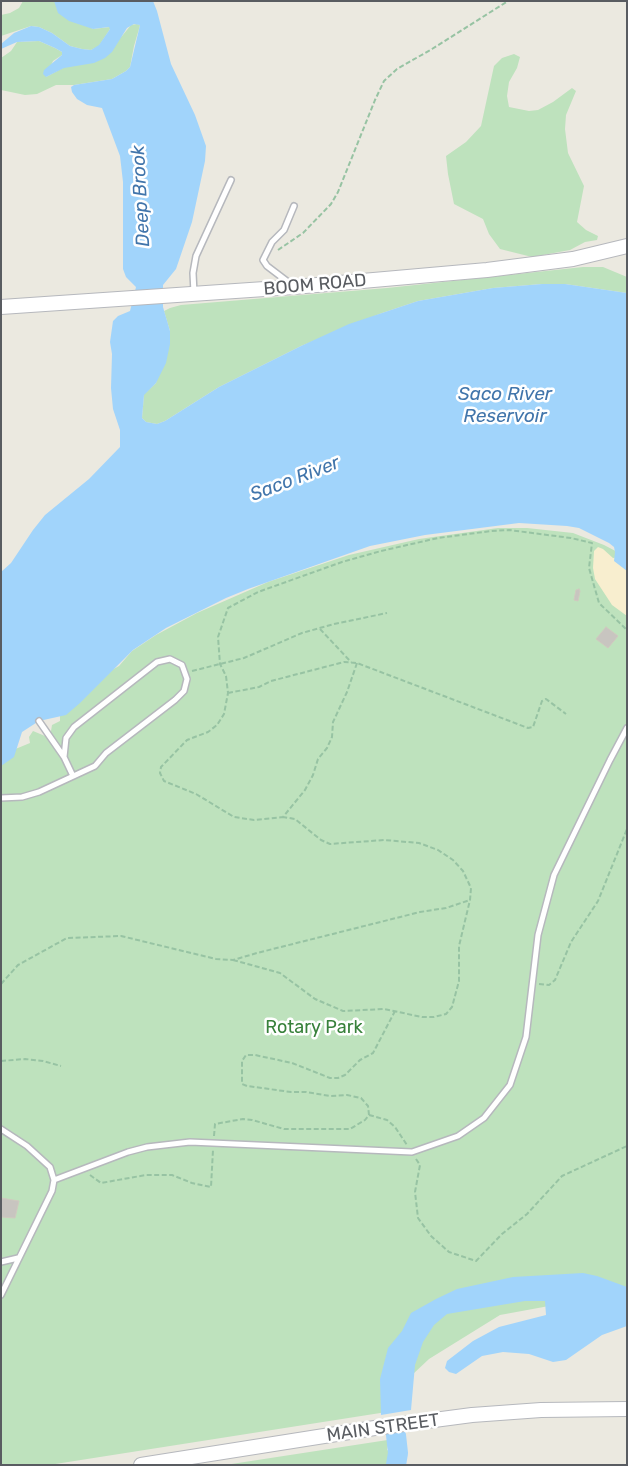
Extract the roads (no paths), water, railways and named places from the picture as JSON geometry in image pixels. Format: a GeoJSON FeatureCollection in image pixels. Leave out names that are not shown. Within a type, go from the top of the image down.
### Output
{"type":"FeatureCollection","features":[{"type":"Feature","properties":{"kind":"street","name":"BOOM ROAD"},"geometry":{"type":"LineString","coordinates":[[1,307],[294,287],[539,264],[585,257],[627,246]]}},
{"type":"Feature","properties":{"kind":"street","name":"MAIN STREET"},"geometry":{"type":"LineString","coordinates":[[141,1465],[381,1427],[472,1415],[541,1410],[627,1409]]}},
{"type":"Feature","properties":{"kind":"lane"},"geometry":{"type":"LineString","coordinates":[[190,294],[196,256],[230,180]]}},
{"type":"Feature","properties":{"kind":"lane"},"geometry":{"type":"LineString","coordinates":[[294,206],[284,230],[272,242],[263,260],[267,266],[294,287]]}},
{"type":"Feature","properties":{"kind":"lane"},"geometry":{"type":"LineString","coordinates":[[1,798],[22,797],[39,792],[95,766],[106,753],[184,691],[187,679],[182,665],[170,659],[157,662],[74,727],[66,738],[64,757]]}},
{"type":"Feature","properties":{"kind":"lane"},"geometry":{"type":"LineString","coordinates":[[39,721],[64,757],[73,776]]}},
{"type":"Feature","properties":{"kind":"lane"},"geometry":{"type":"LineString","coordinates":[[54,1180],[147,1147],[190,1142],[412,1152],[458,1136],[484,1118],[510,1085],[526,1037],[538,934],[554,875],[627,728]]}},
{"type":"Feature","properties":{"kind":"lane"},"geometry":{"type":"LineString","coordinates":[[1,1130],[27,1146],[50,1167],[54,1180],[52,1191],[1,1295]]}},
{"type":"Feature","properties":{"kind":"lane"},"geometry":{"type":"LineString","coordinates":[[1,1262],[18,1258]]}},
{"type":"Feature","properties":{"kind":"water","name":"Saco River Reservoir"},"geometry":{"type":"Polygon","coordinates":[[[54,1],[153,1],[171,64],[195,115],[206,146],[205,161],[192,222],[176,269],[163,285],[163,307],[170,331],[170,344],[166,363],[156,383],[144,395],[142,418],[146,422],[157,424],[165,421],[219,387],[349,324],[418,301],[493,288],[542,284],[565,284],[627,293],[627,571],[614,561],[614,547],[609,543],[579,528],[567,526],[519,523],[425,535],[370,546],[248,589],[166,628],[133,650],[66,715],[39,721],[22,732],[14,757],[1,766],[1,572],[11,563],[45,515],[89,479],[120,447],[120,430],[113,409],[111,388],[112,354],[110,342],[113,321],[118,316],[130,311],[136,287],[126,277],[123,269],[123,182],[120,156],[102,108],[87,105],[77,99],[71,87],[112,79],[126,71],[130,67],[140,25],[134,24],[127,28],[112,52],[105,58],[94,63],[64,68],[46,77],[43,74],[44,70],[62,55],[62,52],[39,41],[17,42],[1,49],[1,44],[14,33],[31,26],[39,27],[52,33],[70,46],[91,50],[99,45],[110,29],[109,27],[93,29],[69,21],[58,13],[54,1]]]}},
{"type":"Feature","properties":{"kind":"water"},"geometry":{"type":"Polygon","coordinates":[[[583,1273],[627,1287],[627,1326],[602,1335],[566,1360],[553,1362],[529,1354],[503,1352],[482,1356],[456,1374],[449,1372],[445,1368],[447,1361],[473,1341],[499,1327],[546,1315],[545,1301],[525,1301],[447,1314],[434,1325],[423,1342],[415,1365],[411,1410],[381,1415],[380,1379],[388,1348],[402,1331],[411,1313],[457,1289],[513,1277],[583,1273]]]}},
{"type":"Feature","properties":{"kind":"waterway"},"geometry":{"type":"LineString","coordinates":[[396,1435],[398,1453],[396,1465]]}},
{"type":"Feature","properties":{"kind":"water label","name":"Deep Brook"},"geometry":{"type":"Point","coordinates":[141,196]}},
{"type":"Feature","properties":{"kind":"water label","name":"Saco River"},"geometry":{"type":"Point","coordinates":[295,479]}},
{"type":"Feature","properties":{"kind":"park label","name":"Rotary Park"},"geometry":{"type":"Point","coordinates":[314,1028]}}]}
